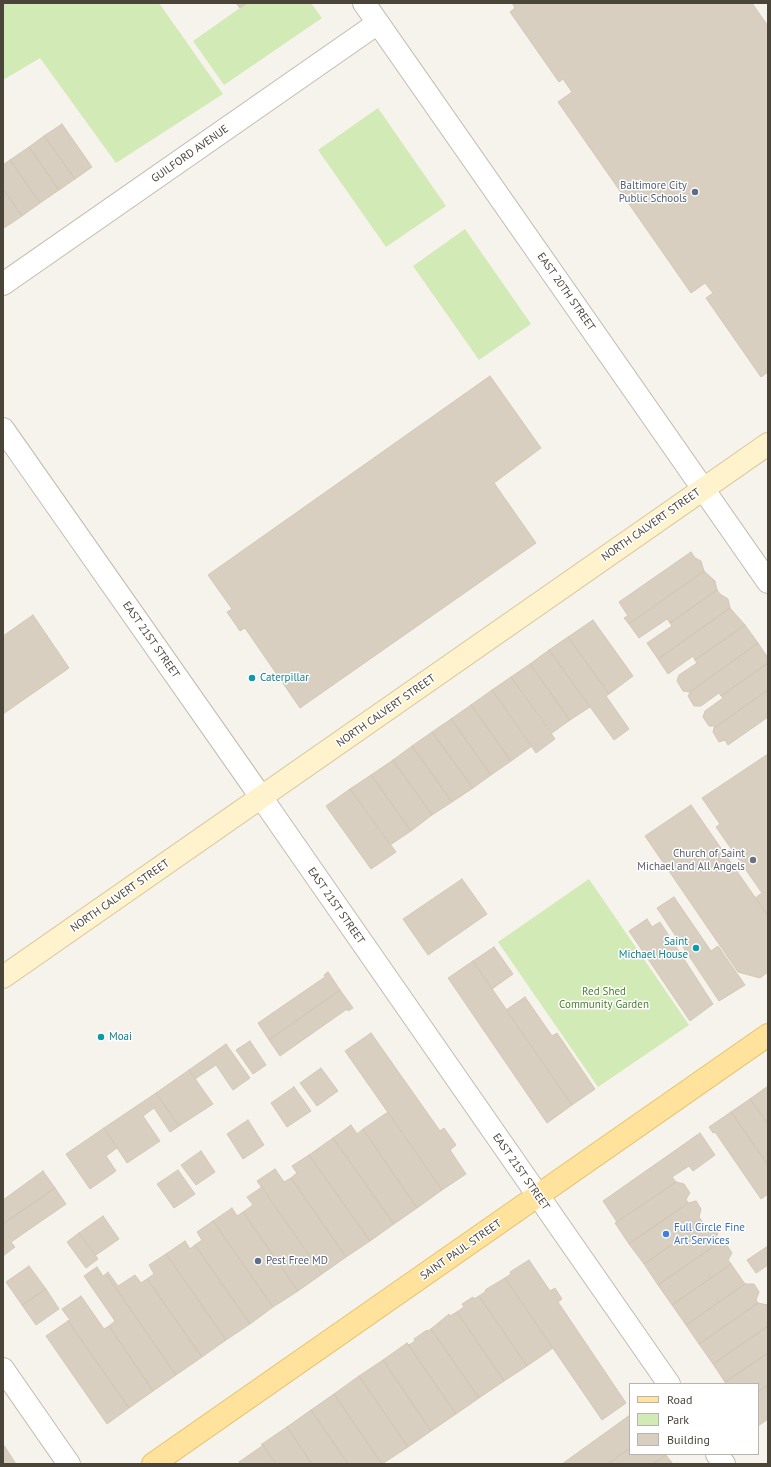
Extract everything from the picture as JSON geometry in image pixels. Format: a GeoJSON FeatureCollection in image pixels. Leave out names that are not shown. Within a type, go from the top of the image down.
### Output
{"type":"FeatureCollection","features":[{"type":"Feature","properties":{"kind":"main road","name":"NORTH CALVERT STREET"},"geometry":{"type":"LineString","coordinates":[[3,977],[768,444]]}},
{"type":"Feature","properties":{"kind":"main road","name":"SAINT PAUL STREET"},"geometry":{"type":"LineString","coordinates":[[153,1464],[768,1035]]}},
{"type":"Feature","properties":{"kind":"street","name":"EAST 20TH STREET"},"geometry":{"type":"LineString","coordinates":[[364,3],[768,582]]}},
{"type":"Feature","properties":{"kind":"street","name":"GUILFORD AVENUE"},"geometry":{"type":"LineString","coordinates":[[3,284],[378,23]]}},
{"type":"Feature","properties":{"kind":"street","name":"EAST 21ST STREET"},"geometry":{"type":"LineString","coordinates":[[3,428],[668,1383]]}},
{"type":"Feature","properties":{"kind":"street"},"geometry":{"type":"LineString","coordinates":[[3,1369],[69,1464]]}},
{"type":"Feature","properties":{"kind":"street"},"geometry":{"type":"LineString","coordinates":[[718,1455],[724,1464]]}},
{"type":"Feature","properties":{"kind":"green space"},"geometry":{"type":"Polygon","coordinates":[[[3,3],[159,3],[223,94],[116,163],[40,58],[3,80],[3,3]]]}},
{"type":"Feature","properties":{"kind":"green space"},"geometry":{"type":"Polygon","coordinates":[[[247,3],[311,3],[322,18],[224,85],[193,41],[247,3]]]}},
{"type":"Feature","properties":{"kind":"green space"},"geometry":{"type":"Polygon","coordinates":[[[378,108],[446,206],[386,247],[318,150],[378,108]]]}},
{"type":"Feature","properties":{"kind":"green space"},"geometry":{"type":"Polygon","coordinates":[[[465,229],[531,324],[479,360],[413,266],[465,229]]]}},
{"type":"Feature","properties":{"kind":"green space","name":"Red Shed Community Garden"},"geometry":{"type":"Polygon","coordinates":[[[589,879],[689,1025],[598,1087],[498,942],[589,879]]]}},
{"type":"Feature","properties":{"kind":"building"},"geometry":{"type":"Polygon","coordinates":[[[236,3],[247,3],[240,8],[236,3]]]}},
{"type":"Feature","properties":{"kind":"building","name":"Baltimore City Public Schools"},"geometry":{"type":"Polygon","coordinates":[[[512,3],[752,3],[768,26],[768,372],[761,377],[706,298],[713,293],[705,283],[691,293],[558,102],[572,92],[563,79],[559,82],[510,12],[515,8],[512,3]]]}},
{"type":"Feature","properties":{"kind":"building"},"geometry":{"type":"Polygon","coordinates":[[[62,124],[92,167],[75,179],[44,136],[62,124]]]}},
{"type":"Feature","properties":{"kind":"building"},"geometry":{"type":"Polygon","coordinates":[[[44,136],[75,179],[59,190],[29,147],[44,136]]]}},
{"type":"Feature","properties":{"kind":"building"},"geometry":{"type":"Polygon","coordinates":[[[29,147],[59,190],[40,203],[10,160],[29,147]]]}},
{"type":"Feature","properties":{"kind":"building"},"geometry":{"type":"Polygon","coordinates":[[[10,160],[40,203],[22,216],[3,189],[3,165],[10,160]]]}},
{"type":"Feature","properties":{"kind":"building"},"geometry":{"type":"Polygon","coordinates":[[[3,189],[22,216],[4,228],[3,227],[3,189]]]}},
{"type":"Feature","properties":{"kind":"building"},"geometry":{"type":"Polygon","coordinates":[[[490,376],[541,448],[494,483],[536,543],[300,708],[245,628],[240,631],[227,612],[232,609],[208,575],[490,376]]]}},
{"type":"Feature","properties":{"kind":"building"},"geometry":{"type":"Polygon","coordinates":[[[691,552],[695,558],[701,561],[704,571],[629,624],[624,618],[628,616],[619,602],[691,552]]]}},
{"type":"Feature","properties":{"kind":"building"},"geometry":{"type":"Polygon","coordinates":[[[704,571],[715,581],[717,590],[670,623],[667,619],[639,638],[629,624],[704,571]]]}},
{"type":"Feature","properties":{"kind":"building"},"geometry":{"type":"Polygon","coordinates":[[[717,590],[728,599],[730,608],[658,659],[647,643],[672,626],[670,623],[717,590]]]}},
{"type":"Feature","properties":{"kind":"building"},"geometry":{"type":"Polygon","coordinates":[[[730,608],[745,625],[695,660],[693,656],[668,674],[658,659],[730,608]]]}},
{"type":"Feature","properties":{"kind":"building"},"geometry":{"type":"Polygon","coordinates":[[[33,615],[69,668],[3,714],[3,636],[33,615]]]}},
{"type":"Feature","properties":{"kind":"building"},"geometry":{"type":"Polygon","coordinates":[[[593,620],[633,676],[609,694],[568,637],[593,620]]]}},
{"type":"Feature","properties":{"kind":"building"},"geometry":{"type":"Polygon","coordinates":[[[745,625],[758,643],[690,692],[683,691],[677,681],[679,675],[697,663],[695,660],[745,625]]]}},
{"type":"Feature","properties":{"kind":"building"},"geometry":{"type":"Polygon","coordinates":[[[568,637],[609,694],[606,696],[629,729],[614,740],[549,650],[568,637]]]}},
{"type":"Feature","properties":{"kind":"building"},"geometry":{"type":"Polygon","coordinates":[[[758,643],[768,658],[768,663],[721,696],[719,693],[701,706],[694,706],[688,696],[690,692],[758,643]]]}},
{"type":"Feature","properties":{"kind":"building"},"geometry":{"type":"Polygon","coordinates":[[[549,650],[590,707],[570,720],[530,664],[549,650]]]}},
{"type":"Feature","properties":{"kind":"building"},"geometry":{"type":"Polygon","coordinates":[[[768,663],[768,690],[714,728],[715,726],[709,726],[703,717],[705,711],[723,698],[721,696],[768,663]]]}},
{"type":"Feature","properties":{"kind":"building"},"geometry":{"type":"Polygon","coordinates":[[[530,664],[570,720],[552,733],[511,677],[530,664]]]}},
{"type":"Feature","properties":{"kind":"building"},"geometry":{"type":"Polygon","coordinates":[[[511,677],[555,739],[536,753],[492,690],[511,677]]]}},
{"type":"Feature","properties":{"kind":"building"},"geometry":{"type":"Polygon","coordinates":[[[492,690],[532,746],[511,761],[471,705],[492,690]]]}},
{"type":"Feature","properties":{"kind":"building"},"geometry":{"type":"Polygon","coordinates":[[[768,690],[768,717],[728,745],[725,740],[719,742],[713,732],[714,728],[768,690]]]}},
{"type":"Feature","properties":{"kind":"building"},"geometry":{"type":"Polygon","coordinates":[[[471,705],[511,761],[491,775],[451,719],[471,705]]]}},
{"type":"Feature","properties":{"kind":"building"},"geometry":{"type":"Polygon","coordinates":[[[451,719],[491,775],[473,788],[432,732],[451,719]]]}},
{"type":"Feature","properties":{"kind":"building"},"geometry":{"type":"Polygon","coordinates":[[[432,732],[473,788],[452,802],[412,746],[432,732]]]}},
{"type":"Feature","properties":{"kind":"building"},"geometry":{"type":"Polygon","coordinates":[[[412,746],[452,802],[432,815],[393,760],[412,746]]]}},
{"type":"Feature","properties":{"kind":"building","name":"Church of Saint Michael and All Angels"},"geometry":{"type":"Polygon","coordinates":[[[768,754],[768,916],[755,898],[762,893],[716,827],[720,824],[702,798],[768,754]]]}},
{"type":"Feature","properties":{"kind":"building"},"geometry":{"type":"Polygon","coordinates":[[[393,760],[432,815],[411,831],[371,775],[393,760]]]}},
{"type":"Feature","properties":{"kind":"building"},"geometry":{"type":"Polygon","coordinates":[[[371,775],[411,831],[390,845],[350,789],[371,775]]]}},
{"type":"Feature","properties":{"kind":"building"},"geometry":{"type":"Polygon","coordinates":[[[350,789],[396,852],[371,869],[326,806],[350,789]]]}},
{"type":"Feature","properties":{"kind":"building"},"geometry":{"type":"Polygon","coordinates":[[[691,805],[768,916],[768,972],[760,978],[738,972],[645,836],[691,805]]]}},
{"type":"Feature","properties":{"kind":"building"},"geometry":{"type":"Polygon","coordinates":[[[462,879],[487,914],[428,955],[403,919],[462,879]]]}},
{"type":"Feature","properties":{"kind":"building","name":"Saint Michael House"},"geometry":{"type":"Polygon","coordinates":[[[674,897],[711,951],[718,946],[745,985],[719,1001],[657,908],[674,897]]]}},
{"type":"Feature","properties":{"kind":"building"},"geometry":{"type":"Polygon","coordinates":[[[647,919],[652,927],[660,922],[713,1004],[690,1021],[629,931],[647,919]]]}},
{"type":"Feature","properties":{"kind":"building"},"geometry":{"type":"Polygon","coordinates":[[[494,947],[513,974],[492,989],[473,961],[494,947]]]}},
{"type":"Feature","properties":{"kind":"building"},"geometry":{"type":"Polygon","coordinates":[[[473,961],[572,1105],[547,1123],[448,978],[473,961]]]}},
{"type":"Feature","properties":{"kind":"building"},"geometry":{"type":"Polygon","coordinates":[[[328,972],[340,990],[269,1040],[258,1023],[325,977],[324,975],[328,972]]]}},
{"type":"Feature","properties":{"kind":"building"},"geometry":{"type":"Polygon","coordinates":[[[340,990],[353,1008],[348,1011],[347,1009],[280,1056],[269,1040],[340,990]]]}},
{"type":"Feature","properties":{"kind":"building"},"geometry":{"type":"Polygon","coordinates":[[[525,997],[552,1036],[557,1033],[595,1089],[572,1105],[506,1010],[525,997]]]}},
{"type":"Feature","properties":{"kind":"building"},"geometry":{"type":"Polygon","coordinates":[[[371,1033],[440,1131],[444,1128],[456,1145],[450,1150],[466,1174],[442,1190],[345,1051],[371,1033]]]}},
{"type":"Feature","properties":{"kind":"building"},"geometry":{"type":"Polygon","coordinates":[[[250,1041],[266,1065],[253,1074],[236,1050],[250,1041]]]}},
{"type":"Feature","properties":{"kind":"building"},"geometry":{"type":"Polygon","coordinates":[[[226,1044],[250,1078],[233,1090],[216,1065],[195,1079],[189,1070],[226,1044]]]}},
{"type":"Feature","properties":{"kind":"building"},"geometry":{"type":"Polygon","coordinates":[[[321,1068],[338,1091],[317,1106],[300,1083],[321,1068]]]}},
{"type":"Feature","properties":{"kind":"building"},"geometry":{"type":"Polygon","coordinates":[[[189,1070],[213,1104],[179,1126],[156,1093],[189,1070]]]}},
{"type":"Feature","properties":{"kind":"building"},"geometry":{"type":"Polygon","coordinates":[[[768,1086],[768,1124],[750,1099],[768,1086]]]}},
{"type":"Feature","properties":{"kind":"building"},"geometry":{"type":"Polygon","coordinates":[[[294,1087],[311,1111],[287,1127],[271,1103],[294,1087]]]}},
{"type":"Feature","properties":{"kind":"building"},"geometry":{"type":"Polygon","coordinates":[[[156,1093],[179,1126],[170,1132],[154,1108],[143,1116],[160,1141],[127,1163],[104,1128],[156,1093]]]}},
{"type":"Feature","properties":{"kind":"building"},"geometry":{"type":"Polygon","coordinates":[[[750,1099],[768,1124],[768,1165],[731,1112],[750,1099]]]}},
{"type":"Feature","properties":{"kind":"building"},"geometry":{"type":"Polygon","coordinates":[[[388,1112],[442,1190],[417,1208],[363,1129],[388,1112]]]}},
{"type":"Feature","properties":{"kind":"building"},"geometry":{"type":"Polygon","coordinates":[[[731,1112],[768,1165],[768,1194],[761,1199],[715,1132],[713,1133],[709,1127],[731,1112]]]}},
{"type":"Feature","properties":{"kind":"building"},"geometry":{"type":"Polygon","coordinates":[[[248,1120],[264,1145],[243,1159],[227,1134],[248,1120]]]}},
{"type":"Feature","properties":{"kind":"building"},"geometry":{"type":"Polygon","coordinates":[[[351,1125],[357,1134],[363,1129],[417,1208],[394,1224],[333,1138],[351,1125]]]}},
{"type":"Feature","properties":{"kind":"building"},"geometry":{"type":"Polygon","coordinates":[[[104,1128],[117,1148],[106,1156],[116,1171],[90,1189],[66,1154],[104,1128]]]}},
{"type":"Feature","properties":{"kind":"building"},"geometry":{"type":"Polygon","coordinates":[[[700,1133],[715,1155],[693,1171],[689,1166],[672,1177],[676,1182],[617,1222],[603,1201],[700,1133]]]}},
{"type":"Feature","properties":{"kind":"building"},"geometry":{"type":"Polygon","coordinates":[[[333,1138],[394,1224],[370,1241],[309,1155],[333,1138]]]}},
{"type":"Feature","properties":{"kind":"building"},"geometry":{"type":"Polygon","coordinates":[[[201,1151],[215,1172],[196,1185],[181,1165],[201,1151]]]}},
{"type":"Feature","properties":{"kind":"building"},"geometry":{"type":"Polygon","coordinates":[[[309,1155],[370,1241],[346,1257],[291,1178],[297,1173],[292,1166],[309,1155]]]}},
{"type":"Feature","properties":{"kind":"building"},"geometry":{"type":"Polygon","coordinates":[[[275,1169],[284,1182],[291,1178],[346,1257],[322,1274],[257,1181],[275,1169]]]}},
{"type":"Feature","properties":{"kind":"building"},"geometry":{"type":"Polygon","coordinates":[[[178,1170],[195,1194],[174,1208],[157,1184],[178,1170]]]}},
{"type":"Feature","properties":{"kind":"building"},"geometry":{"type":"Polygon","coordinates":[[[43,1171],[55,1188],[3,1224],[3,1200],[43,1171]]]}},
{"type":"Feature","properties":{"kind":"building"},"geometry":{"type":"Polygon","coordinates":[[[676,1182],[684,1184],[690,1193],[686,1199],[688,1203],[629,1244],[615,1223],[676,1182]]]}},
{"type":"Feature","properties":{"kind":"building"},"geometry":{"type":"Polygon","coordinates":[[[262,1187],[322,1274],[298,1291],[243,1212],[253,1205],[247,1197],[262,1187]]]}},
{"type":"Feature","properties":{"kind":"building"},"geometry":{"type":"Polygon","coordinates":[[[55,1188],[66,1204],[11,1242],[15,1247],[3,1256],[3,1224],[55,1188]]]}},
{"type":"Feature","properties":{"kind":"building","name":"Full Circle Fine Art Services"},"geometry":{"type":"Polygon","coordinates":[[[696,1201],[701,1209],[699,1217],[703,1223],[644,1264],[629,1244],[688,1203],[696,1201]]]}},
{"type":"Feature","properties":{"kind":"building"},"geometry":{"type":"Polygon","coordinates":[[[232,1208],[237,1216],[243,1212],[298,1291],[273,1307],[213,1221],[232,1208]]]}},
{"type":"Feature","properties":{"kind":"building"},"geometry":{"type":"Polygon","coordinates":[[[103,1216],[119,1239],[96,1255],[79,1233],[103,1216]]]}},
{"type":"Feature","properties":{"kind":"building"},"geometry":{"type":"Polygon","coordinates":[[[213,1221],[273,1307],[250,1324],[195,1245],[202,1240],[197,1232],[213,1221]]]}},
{"type":"Feature","properties":{"kind":"building"},"geometry":{"type":"Polygon","coordinates":[[[703,1223],[704,1226],[712,1225],[718,1233],[715,1241],[717,1244],[658,1285],[644,1264],[703,1223]]]}},
{"type":"Feature","properties":{"kind":"building"},"geometry":{"type":"Polygon","coordinates":[[[79,1233],[98,1259],[86,1268],[67,1242],[79,1233]]]}},
{"type":"Feature","properties":{"kind":"building"},"geometry":{"type":"Polygon","coordinates":[[[185,1241],[190,1249],[195,1245],[250,1324],[226,1340],[166,1254],[185,1241]]]}},
{"type":"Feature","properties":{"kind":"building"},"geometry":{"type":"Polygon","coordinates":[[[717,1244],[726,1244],[732,1253],[728,1260],[731,1264],[672,1305],[658,1285],[717,1244]]]}},
{"type":"Feature","properties":{"kind":"building"},"geometry":{"type":"Polygon","coordinates":[[[768,1246],[768,1265],[756,1273],[747,1260],[768,1246]]]}},
{"type":"Feature","properties":{"kind":"building"},"geometry":{"type":"Polygon","coordinates":[[[166,1254],[226,1340],[202,1357],[147,1279],[154,1274],[149,1265],[166,1254]]]}},
{"type":"Feature","properties":{"kind":"building"},"geometry":{"type":"Polygon","coordinates":[[[529,1260],[550,1291],[555,1288],[562,1299],[558,1302],[626,1403],[602,1420],[505,1278],[511,1274],[510,1272],[529,1260]]]}},
{"type":"Feature","properties":{"kind":"building"},"geometry":{"type":"Polygon","coordinates":[[[731,1264],[745,1284],[686,1325],[672,1305],[731,1264]]]}},
{"type":"Feature","properties":{"kind":"building"},"geometry":{"type":"Polygon","coordinates":[[[29,1266],[46,1289],[22,1305],[6,1282],[29,1266]]]}},
{"type":"Feature","properties":{"kind":"building"},"geometry":{"type":"Polygon","coordinates":[[[97,1267],[103,1276],[106,1274],[176,1375],[153,1391],[109,1326],[115,1321],[84,1276],[97,1267]]]}},
{"type":"Feature","properties":{"kind":"building"},"geometry":{"type":"Polygon","coordinates":[[[108,1272],[118,1286],[135,1275],[141,1283],[147,1279],[202,1357],[176,1375],[106,1274],[108,1272]]]}},
{"type":"Feature","properties":{"kind":"building"},"geometry":{"type":"Polygon","coordinates":[[[505,1278],[553,1348],[527,1366],[479,1296],[486,1291],[485,1290],[505,1278]]]}},
{"type":"Feature","properties":{"kind":"building"},"geometry":{"type":"Polygon","coordinates":[[[745,1284],[754,1284],[759,1292],[756,1300],[758,1303],[699,1344],[686,1325],[745,1284]]]}},
{"type":"Feature","properties":{"kind":"building"},"geometry":{"type":"Polygon","coordinates":[[[46,1289],[59,1309],[36,1325],[22,1305],[46,1289]]]}},
{"type":"Feature","properties":{"kind":"building"},"geometry":{"type":"Polygon","coordinates":[[[81,1296],[104,1329],[109,1326],[153,1391],[129,1408],[68,1321],[70,1320],[62,1309],[81,1296]]]}},
{"type":"Feature","properties":{"kind":"building"},"geometry":{"type":"Polygon","coordinates":[[[479,1296],[527,1366],[504,1381],[457,1312],[464,1307],[462,1304],[473,1297],[474,1299],[479,1296]]]}},
{"type":"Feature","properties":{"kind":"building"},"geometry":{"type":"Polygon","coordinates":[[[758,1303],[768,1305],[768,1326],[713,1364],[699,1344],[758,1303]]]}},
{"type":"Feature","properties":{"kind":"building"},"geometry":{"type":"Polygon","coordinates":[[[457,1312],[504,1381],[479,1398],[431,1329],[449,1314],[450,1316],[457,1312]]]}},
{"type":"Feature","properties":{"kind":"building"},"geometry":{"type":"Polygon","coordinates":[[[68,1321],[129,1408],[107,1424],[46,1336],[68,1321]]]}},
{"type":"Feature","properties":{"kind":"building"},"geometry":{"type":"Polygon","coordinates":[[[768,1326],[768,1353],[725,1382],[713,1364],[768,1326]]]}},
{"type":"Feature","properties":{"kind":"building"},"geometry":{"type":"Polygon","coordinates":[[[431,1329],[479,1398],[456,1414],[407,1343],[409,1345],[415,1341],[414,1339],[431,1329]]]}},
{"type":"Feature","properties":{"kind":"building"},"geometry":{"type":"Polygon","coordinates":[[[407,1343],[456,1414],[431,1431],[383,1360],[407,1343]]]}},
{"type":"Feature","properties":{"kind":"building"},"geometry":{"type":"Polygon","coordinates":[[[768,1353],[768,1385],[759,1391],[759,1383],[725,1382],[768,1353]]]}},
{"type":"Feature","properties":{"kind":"building"},"geometry":{"type":"Polygon","coordinates":[[[383,1360],[431,1431],[408,1447],[359,1376],[383,1360]]]}},
{"type":"Feature","properties":{"kind":"building"},"geometry":{"type":"Polygon","coordinates":[[[359,1376],[408,1447],[382,1464],[334,1394],[359,1376]]]}},
{"type":"Feature","properties":{"kind":"building"},"geometry":{"type":"Polygon","coordinates":[[[768,1385],[768,1419],[759,1425],[759,1391],[768,1385]]]}},
{"type":"Feature","properties":{"kind":"building"},"geometry":{"type":"Polygon","coordinates":[[[334,1394],[382,1464],[348,1464],[311,1410],[334,1394]]]}},
{"type":"Feature","properties":{"kind":"building"},"geometry":{"type":"Polygon","coordinates":[[[311,1410],[348,1464],[312,1464],[287,1427],[311,1410]]]}},
{"type":"Feature","properties":{"kind":"building"},"geometry":{"type":"Polygon","coordinates":[[[629,1416],[629,1449],[608,1464],[562,1464],[629,1416]]]}},
{"type":"Feature","properties":{"kind":"building"},"geometry":{"type":"Polygon","coordinates":[[[287,1427],[312,1464],[276,1464],[262,1444],[287,1427]]]}},
{"type":"Feature","properties":{"kind":"building"},"geometry":{"type":"Polygon","coordinates":[[[3,1444],[16,1464],[3,1464],[3,1444]]]}},
{"type":"Feature","properties":{"kind":"building"},"geometry":{"type":"Polygon","coordinates":[[[262,1444],[276,1464],[241,1464],[239,1462],[262,1446],[262,1444]]]}},
{"type":"Feature","properties":{"kind":"building"},"geometry":{"type":"Polygon","coordinates":[[[629,1449],[629,1455],[666,1455],[653,1464],[608,1464],[629,1449]]]}},
{"type":"Feature","properties":{"kind":"building"},"geometry":{"type":"Polygon","coordinates":[[[666,1455],[673,1464],[653,1464],[666,1455]]]}},
{"type":"Feature","properties":{"kind":"place","name":"Baltimore City Public Schools"},"geometry":{"type":"Point","coordinates":[695,192]}},
{"type":"Feature","properties":{"kind":"place","name":"Caterpillar"},"geometry":{"type":"Point","coordinates":[252,678]}},
{"type":"Feature","properties":{"kind":"place","name":"Church of Saint Michael and All Angels"},"geometry":{"type":"Point","coordinates":[753,860]}},
{"type":"Feature","properties":{"kind":"place","name":"Saint Michael House"},"geometry":{"type":"Point","coordinates":[696,948]}},
{"type":"Feature","properties":{"kind":"place","name":"Moai"},"geometry":{"type":"Point","coordinates":[101,1037]}},
{"type":"Feature","properties":{"kind":"place","name":"Full Circle Fine Art Services"},"geometry":{"type":"Point","coordinates":[666,1234]}},
{"type":"Feature","properties":{"kind":"place","name":"Pest Free MD"},"geometry":{"type":"Point","coordinates":[258,1261]}}]}
